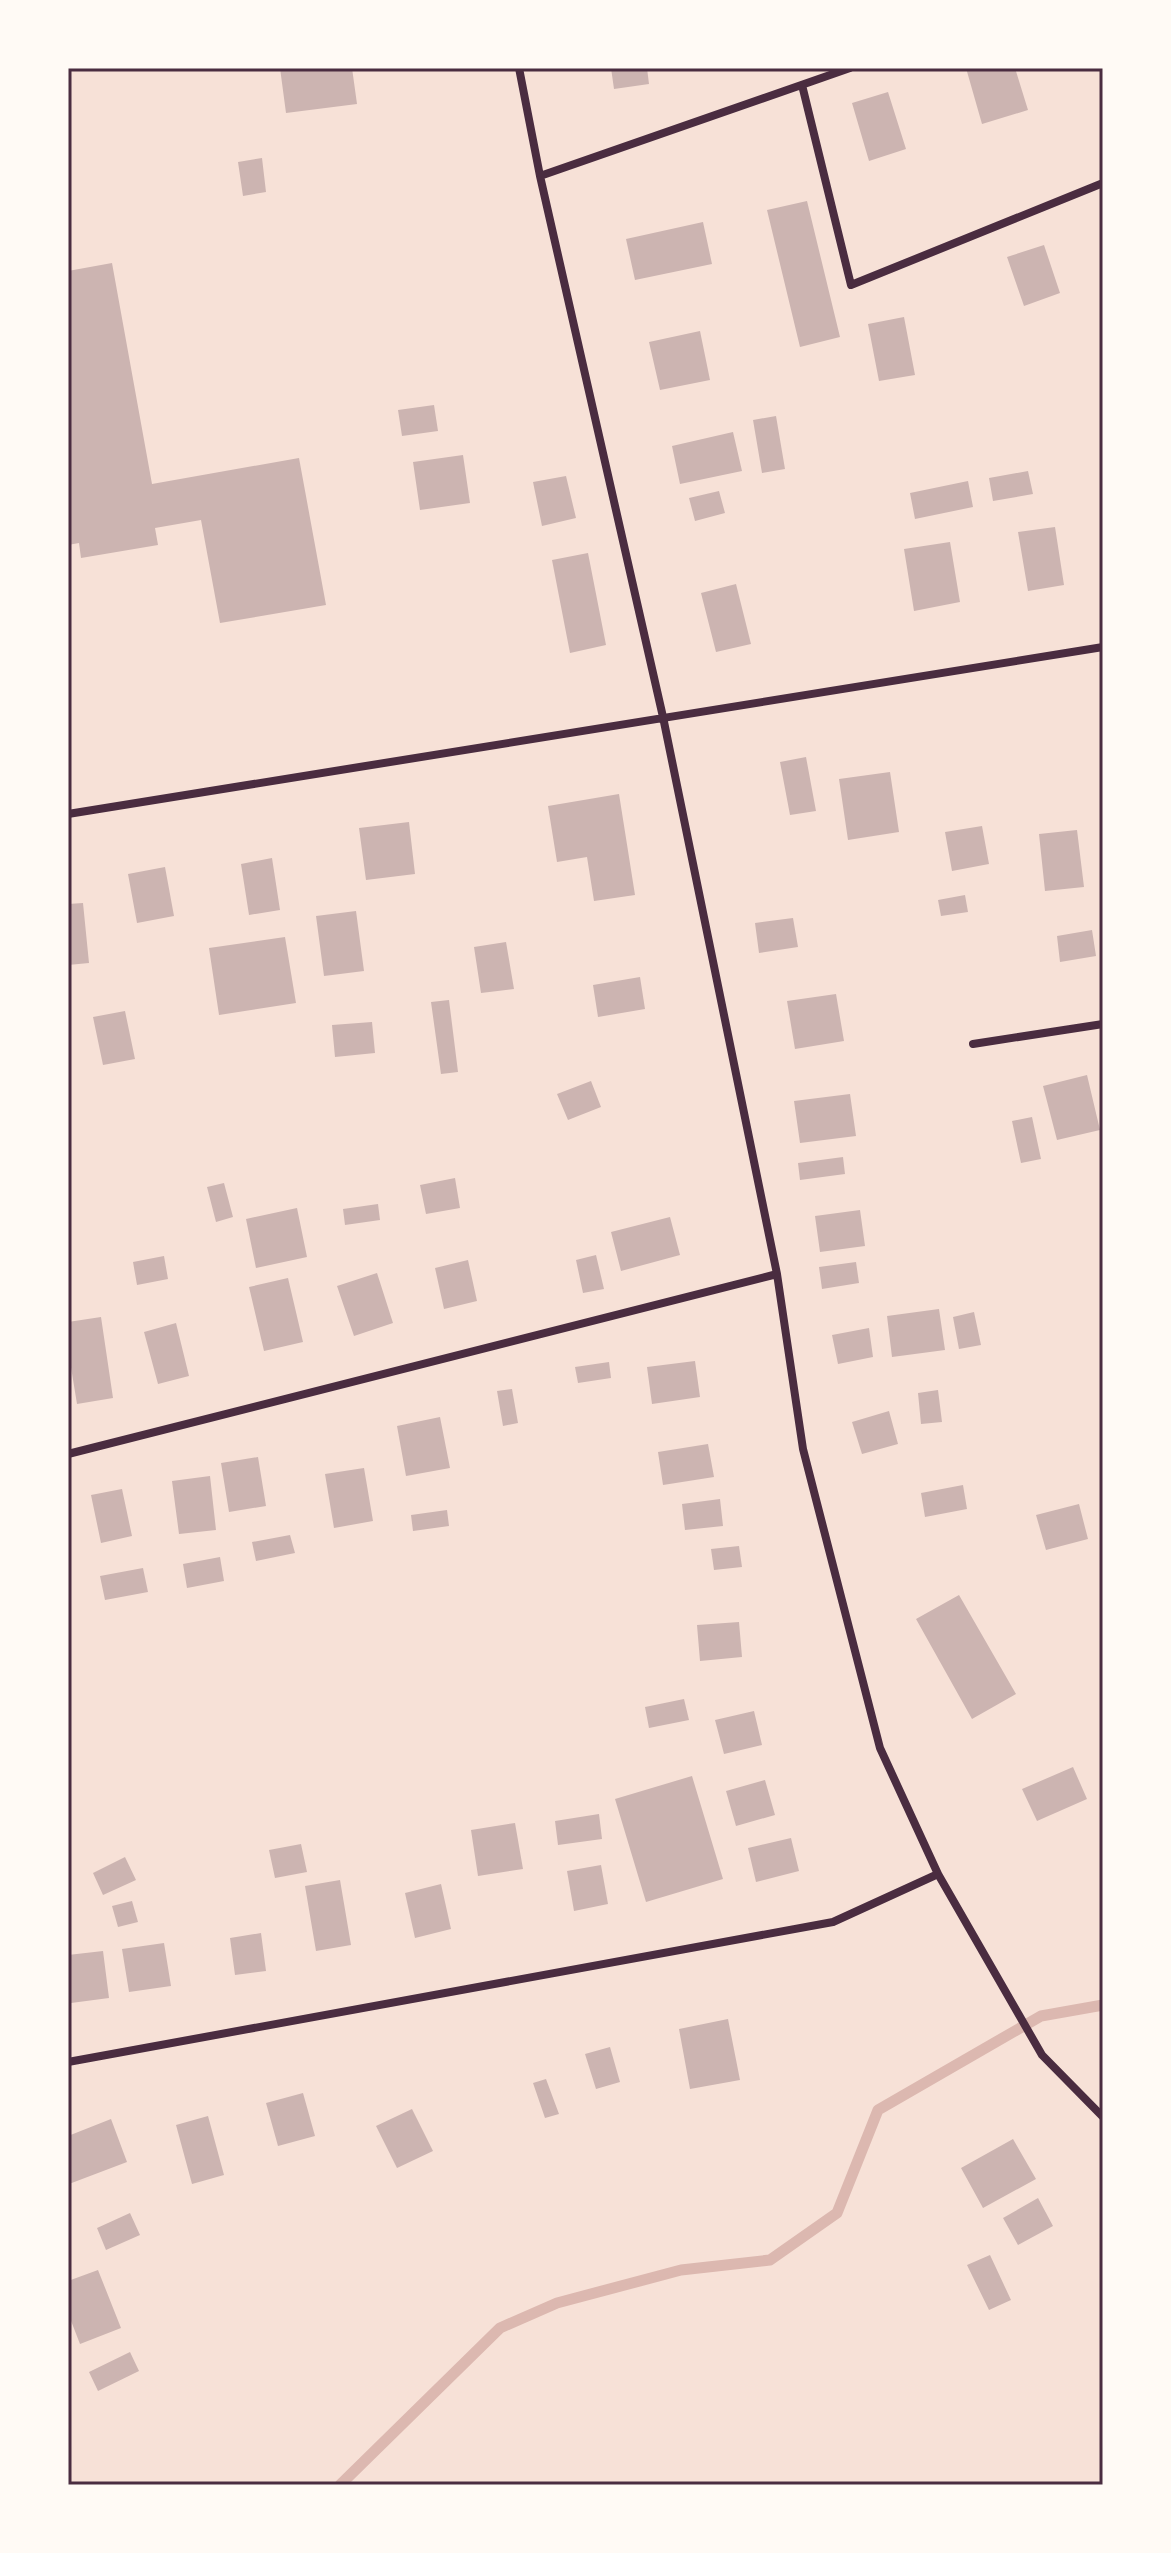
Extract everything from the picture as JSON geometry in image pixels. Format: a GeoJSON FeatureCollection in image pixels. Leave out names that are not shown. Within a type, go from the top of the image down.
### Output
{"type":"FeatureCollection","features":[{"type":"Feature","properties":{"kind":"street"},"geometry":{"type":"LineString","coordinates":[[519,68],[540,176],[663,717],[777,1274],[803,1449],[880,1748],[938,1874],[1042,2055],[1103,2117]]}},
{"type":"Feature","properties":{"kind":"street"},"geometry":{"type":"LineString","coordinates":[[540,176],[850,68]]}},
{"type":"Feature","properties":{"kind":"street"},"geometry":{"type":"LineString","coordinates":[[802,85],[851,285],[1103,183]]}},
{"type":"Feature","properties":{"kind":"street"},"geometry":{"type":"LineString","coordinates":[[68,814],[1103,647]]}},
{"type":"Feature","properties":{"kind":"street"},"geometry":{"type":"LineString","coordinates":[[973,1044],[1103,1024]]}},
{"type":"Feature","properties":{"kind":"street"},"geometry":{"type":"LineString","coordinates":[[68,1454],[777,1274]]}},
{"type":"Feature","properties":{"kind":"street"},"geometry":{"type":"LineString","coordinates":[[68,2062],[833,1922],[938,1874]]}},
{"type":"Feature","properties":{"kind":"building"},"geometry":{"type":"Polygon","coordinates":[[[280,68],[352,68],[357,104],[286,113],[280,68]]]}},
{"type":"Feature","properties":{"kind":"building"},"geometry":{"type":"Polygon","coordinates":[[[611,68],[647,68],[649,84],[614,89],[611,68]]]}},
{"type":"Feature","properties":{"kind":"building"},"geometry":{"type":"Polygon","coordinates":[[[966,68],[1015,68],[1028,110],[982,124],[966,68]]]}},
{"type":"Feature","properties":{"kind":"building"},"geometry":{"type":"Polygon","coordinates":[[[888,92],[906,149],[869,161],[852,103],[888,92]]]}},
{"type":"Feature","properties":{"kind":"building"},"geometry":{"type":"Polygon","coordinates":[[[262,158],[266,192],[243,196],[238,162],[262,158]]]}},
{"type":"Feature","properties":{"kind":"building"},"geometry":{"type":"Polygon","coordinates":[[[807,201],[840,337],[800,347],[767,210],[807,201]]]}},
{"type":"Feature","properties":{"kind":"building"},"geometry":{"type":"Polygon","coordinates":[[[703,222],[712,264],[635,280],[626,239],[703,222]]]}},
{"type":"Feature","properties":{"kind":"building"},"geometry":{"type":"Polygon","coordinates":[[[1044,245],[1060,293],[1024,306],[1007,257],[1044,245]]]}},
{"type":"Feature","properties":{"kind":"building"},"geometry":{"type":"Polygon","coordinates":[[[112,263],[152,484],[299,458],[326,605],[220,623],[201,520],[155,528],[158,545],[81,558],[79,543],[68,545],[68,271],[112,263]]]}},
{"type":"Feature","properties":{"kind":"building"},"geometry":{"type":"Polygon","coordinates":[[[904,317],[915,375],[879,381],[868,324],[904,317]]]}},
{"type":"Feature","properties":{"kind":"building"},"geometry":{"type":"Polygon","coordinates":[[[700,331],[710,380],[660,390],[649,342],[700,331]]]}},
{"type":"Feature","properties":{"kind":"building"},"geometry":{"type":"Polygon","coordinates":[[[434,405],[438,431],[402,436],[398,410],[434,405]]]}},
{"type":"Feature","properties":{"kind":"building"},"geometry":{"type":"Polygon","coordinates":[[[776,416],[785,469],[762,473],[753,420],[776,416]]]}},
{"type":"Feature","properties":{"kind":"building"},"geometry":{"type":"Polygon","coordinates":[[[733,432],[742,471],[680,484],[672,446],[733,432]]]}},
{"type":"Feature","properties":{"kind":"building"},"geometry":{"type":"Polygon","coordinates":[[[463,455],[470,503],[420,510],[413,462],[463,455]]]}},
{"type":"Feature","properties":{"kind":"building"},"geometry":{"type":"Polygon","coordinates":[[[1028,471],[1033,494],[993,501],[989,478],[1028,471]]]}},
{"type":"Feature","properties":{"kind":"building"},"geometry":{"type":"Polygon","coordinates":[[[566,476],[576,518],[542,526],[533,482],[566,476]]]}},
{"type":"Feature","properties":{"kind":"building"},"geometry":{"type":"Polygon","coordinates":[[[968,481],[973,507],[915,519],[910,493],[968,481]]]}},
{"type":"Feature","properties":{"kind":"building"},"geometry":{"type":"Polygon","coordinates":[[[719,491],[725,513],[695,521],[689,498],[719,491]]]}},
{"type":"Feature","properties":{"kind":"building"},"geometry":{"type":"Polygon","coordinates":[[[1055,527],[1064,585],[1028,591],[1018,532],[1055,527]]]}},
{"type":"Feature","properties":{"kind":"building"},"geometry":{"type":"Polygon","coordinates":[[[950,542],[960,602],[914,611],[904,549],[950,542]]]}},
{"type":"Feature","properties":{"kind":"building"},"geometry":{"type":"Polygon","coordinates":[[[588,553],[606,645],[570,653],[552,560],[588,553]]]}},
{"type":"Feature","properties":{"kind":"building"},"geometry":{"type":"Polygon","coordinates":[[[736,584],[751,644],[716,652],[701,593],[736,584]]]}},
{"type":"Feature","properties":{"kind":"building"},"geometry":{"type":"Polygon","coordinates":[[[806,757],[816,811],[790,815],[780,762],[806,757]]]}},
{"type":"Feature","properties":{"kind":"building"},"geometry":{"type":"Polygon","coordinates":[[[890,772],[899,832],[848,840],[839,779],[890,772]]]}},
{"type":"Feature","properties":{"kind":"building"},"geometry":{"type":"Polygon","coordinates":[[[619,794],[635,895],[594,901],[587,857],[557,862],[548,806],[619,794]]]}},
{"type":"Feature","properties":{"kind":"building"},"geometry":{"type":"Polygon","coordinates":[[[409,822],[415,874],[366,880],[359,828],[409,822]]]}},
{"type":"Feature","properties":{"kind":"building"},"geometry":{"type":"Polygon","coordinates":[[[982,826],[989,864],[952,871],[945,832],[982,826]]]}},
{"type":"Feature","properties":{"kind":"building"},"geometry":{"type":"Polygon","coordinates":[[[1077,830],[1084,887],[1045,891],[1039,834],[1077,830]]]}},
{"type":"Feature","properties":{"kind":"building"},"geometry":{"type":"Polygon","coordinates":[[[272,858],[280,910],[249,915],[241,864],[272,858]]]}},
{"type":"Feature","properties":{"kind":"building"},"geometry":{"type":"Polygon","coordinates":[[[165,867],[174,916],[137,923],[128,874],[165,867]]]}},
{"type":"Feature","properties":{"kind":"building"},"geometry":{"type":"Polygon","coordinates":[[[965,895],[968,912],[941,916],[938,900],[965,895]]]}},
{"type":"Feature","properties":{"kind":"building"},"geometry":{"type":"Polygon","coordinates":[[[83,903],[89,963],[68,965],[68,904],[83,903]]]}},
{"type":"Feature","properties":{"kind":"building"},"geometry":{"type":"Polygon","coordinates":[[[356,911],[364,971],[324,976],[316,916],[356,911]]]}},
{"type":"Feature","properties":{"kind":"building"},"geometry":{"type":"Polygon","coordinates":[[[793,918],[798,947],[759,953],[755,923],[793,918]]]}},
{"type":"Feature","properties":{"kind":"building"},"geometry":{"type":"Polygon","coordinates":[[[1092,930],[1096,956],[1060,962],[1057,936],[1092,930]]]}},
{"type":"Feature","properties":{"kind":"building"},"geometry":{"type":"Polygon","coordinates":[[[285,937],[296,1003],[219,1015],[209,948],[285,937]]]}},
{"type":"Feature","properties":{"kind":"building"},"geometry":{"type":"Polygon","coordinates":[[[506,942],[514,989],[481,993],[474,947],[506,942]]]}},
{"type":"Feature","properties":{"kind":"building"},"geometry":{"type":"Polygon","coordinates":[[[640,977],[645,1009],[598,1017],[593,985],[640,977]]]}},
{"type":"Feature","properties":{"kind":"building"},"geometry":{"type":"Polygon","coordinates":[[[836,994],[844,1041],[795,1049],[787,1001],[836,994]]]}},
{"type":"Feature","properties":{"kind":"building"},"geometry":{"type":"Polygon","coordinates":[[[449,1000],[458,1072],[441,1074],[431,1002],[449,1000]]]}},
{"type":"Feature","properties":{"kind":"building"},"geometry":{"type":"Polygon","coordinates":[[[125,1011],[135,1059],[103,1065],[93,1017],[125,1011]]]}},
{"type":"Feature","properties":{"kind":"building"},"geometry":{"type":"Polygon","coordinates":[[[372,1022],[375,1053],[335,1057],[332,1025],[372,1022]]]}},
{"type":"Feature","properties":{"kind":"building"},"geometry":{"type":"Polygon","coordinates":[[[1087,1075],[1100,1130],[1057,1140],[1043,1086],[1087,1075]]]}},
{"type":"Feature","properties":{"kind":"building"},"geometry":{"type":"Polygon","coordinates":[[[591,1081],[601,1107],[568,1120],[557,1094],[591,1081]]]}},
{"type":"Feature","properties":{"kind":"building"},"geometry":{"type":"Polygon","coordinates":[[[850,1094],[856,1136],[800,1143],[794,1101],[850,1094]]]}},
{"type":"Feature","properties":{"kind":"building"},"geometry":{"type":"Polygon","coordinates":[[[1032,1117],[1041,1159],[1021,1163],[1012,1121],[1032,1117]]]}},
{"type":"Feature","properties":{"kind":"building"},"geometry":{"type":"Polygon","coordinates":[[[843,1157],[845,1174],[800,1180],[798,1163],[843,1157]]]}},
{"type":"Feature","properties":{"kind":"building"},"geometry":{"type":"Polygon","coordinates":[[[455,1178],[460,1208],[426,1214],[420,1185],[455,1178]]]}},
{"type":"Feature","properties":{"kind":"building"},"geometry":{"type":"Polygon","coordinates":[[[224,1183],[233,1217],[216,1222],[207,1187],[224,1183]]]}},
{"type":"Feature","properties":{"kind":"building"},"geometry":{"type":"Polygon","coordinates":[[[378,1204],[380,1220],[345,1225],[343,1209],[378,1204]]]}},
{"type":"Feature","properties":{"kind":"building"},"geometry":{"type":"Polygon","coordinates":[[[297,1208],[307,1257],[256,1268],[246,1219],[297,1208]]]}},
{"type":"Feature","properties":{"kind":"building"},"geometry":{"type":"Polygon","coordinates":[[[860,1210],[865,1246],[820,1252],[815,1216],[860,1210]]]}},
{"type":"Feature","properties":{"kind":"building"},"geometry":{"type":"Polygon","coordinates":[[[670,1217],[680,1255],[621,1271],[611,1232],[670,1217]]]}},
{"type":"Feature","properties":{"kind":"building"},"geometry":{"type":"Polygon","coordinates":[[[596,1255],[604,1289],[583,1293],[576,1260],[596,1255]]]}},
{"type":"Feature","properties":{"kind":"building"},"geometry":{"type":"Polygon","coordinates":[[[164,1256],[168,1279],[137,1285],[133,1262],[164,1256]]]}},
{"type":"Feature","properties":{"kind":"building"},"geometry":{"type":"Polygon","coordinates":[[[468,1260],[477,1301],[444,1309],[435,1268],[468,1260]]]}},
{"type":"Feature","properties":{"kind":"building"},"geometry":{"type":"Polygon","coordinates":[[[856,1262],[859,1283],[822,1289],[819,1267],[856,1262]]]}},
{"type":"Feature","properties":{"kind":"building"},"geometry":{"type":"Polygon","coordinates":[[[377,1273],[393,1323],[354,1336],[337,1286],[377,1273]]]}},
{"type":"Feature","properties":{"kind":"building"},"geometry":{"type":"Polygon","coordinates":[[[288,1278],[303,1342],[264,1351],[249,1287],[288,1278]]]}},
{"type":"Feature","properties":{"kind":"building"},"geometry":{"type":"Polygon","coordinates":[[[939,1309],[945,1350],[892,1357],[887,1316],[939,1309]]]}},
{"type":"Feature","properties":{"kind":"building"},"geometry":{"type":"Polygon","coordinates":[[[974,1312],[981,1345],[959,1349],[953,1317],[974,1312]]]}},
{"type":"Feature","properties":{"kind":"building"},"geometry":{"type":"Polygon","coordinates":[[[101,1317],[113,1398],[77,1404],[68,1349],[68,1322],[101,1317]]]}},
{"type":"Feature","properties":{"kind":"building"},"geometry":{"type":"Polygon","coordinates":[[[176,1323],[189,1376],[158,1384],[144,1332],[176,1323]]]}},
{"type":"Feature","properties":{"kind":"building"},"geometry":{"type":"Polygon","coordinates":[[[869,1328],[873,1357],[838,1364],[832,1335],[869,1328]]]}},
{"type":"Feature","properties":{"kind":"building"},"geometry":{"type":"Polygon","coordinates":[[[695,1361],[700,1397],[652,1404],[647,1367],[695,1361]]]}},
{"type":"Feature","properties":{"kind":"building"},"geometry":{"type":"Polygon","coordinates":[[[609,1362],[611,1378],[578,1383],[575,1367],[609,1362]]]}},
{"type":"Feature","properties":{"kind":"building"},"geometry":{"type":"Polygon","coordinates":[[[512,1389],[518,1423],[503,1426],[497,1391],[512,1389]]]}},
{"type":"Feature","properties":{"kind":"building"},"geometry":{"type":"Polygon","coordinates":[[[938,1390],[942,1422],[921,1424],[918,1393],[938,1390]]]}},
{"type":"Feature","properties":{"kind":"building"},"geometry":{"type":"Polygon","coordinates":[[[889,1411],[898,1444],[862,1454],[852,1422],[889,1411]]]}},
{"type":"Feature","properties":{"kind":"building"},"geometry":{"type":"Polygon","coordinates":[[[440,1417],[450,1468],[406,1476],[397,1426],[440,1417]]]}},
{"type":"Feature","properties":{"kind":"building"},"geometry":{"type":"Polygon","coordinates":[[[708,1444],[714,1477],[663,1485],[658,1452],[708,1444]]]}},
{"type":"Feature","properties":{"kind":"building"},"geometry":{"type":"Polygon","coordinates":[[[258,1457],[266,1506],[229,1512],[221,1463],[258,1457]]]}},
{"type":"Feature","properties":{"kind":"building"},"geometry":{"type":"Polygon","coordinates":[[[364,1468],[373,1521],[334,1528],[325,1474],[364,1468]]]}},
{"type":"Feature","properties":{"kind":"building"},"geometry":{"type":"Polygon","coordinates":[[[210,1476],[216,1530],[179,1534],[172,1481],[210,1476]]]}},
{"type":"Feature","properties":{"kind":"building"},"geometry":{"type":"Polygon","coordinates":[[[963,1485],[967,1509],[925,1517],[921,1493],[963,1485]]]}},
{"type":"Feature","properties":{"kind":"building"},"geometry":{"type":"Polygon","coordinates":[[[122,1489],[132,1536],[101,1543],[91,1495],[122,1489]]]}},
{"type":"Feature","properties":{"kind":"building"},"geometry":{"type":"Polygon","coordinates":[[[720,1499],[723,1526],[685,1530],[682,1504],[720,1499]]]}},
{"type":"Feature","properties":{"kind":"building"},"geometry":{"type":"Polygon","coordinates":[[[1079,1504],[1088,1539],[1046,1550],[1036,1515],[1079,1504]]]}},
{"type":"Feature","properties":{"kind":"building"},"geometry":{"type":"Polygon","coordinates":[[[447,1510],[449,1526],[413,1531],[411,1515],[447,1510]]]}},
{"type":"Feature","properties":{"kind":"building"},"geometry":{"type":"Polygon","coordinates":[[[290,1535],[295,1553],[256,1561],[252,1542],[290,1535]]]}},
{"type":"Feature","properties":{"kind":"building"},"geometry":{"type":"Polygon","coordinates":[[[739,1546],[742,1567],[714,1570],[711,1549],[739,1546]]]}},
{"type":"Feature","properties":{"kind":"building"},"geometry":{"type":"Polygon","coordinates":[[[220,1557],[224,1581],[187,1588],[183,1564],[220,1557]]]}},
{"type":"Feature","properties":{"kind":"building"},"geometry":{"type":"Polygon","coordinates":[[[143,1568],[148,1592],[105,1600],[100,1576],[143,1568]]]}},
{"type":"Feature","properties":{"kind":"building"},"geometry":{"type":"Polygon","coordinates":[[[959,1595],[1016,1694],[972,1719],[916,1619],[959,1595]]]}},
{"type":"Feature","properties":{"kind":"building"},"geometry":{"type":"Polygon","coordinates":[[[739,1622],[742,1657],[700,1661],[697,1625],[739,1622]]]}},
{"type":"Feature","properties":{"kind":"building"},"geometry":{"type":"Polygon","coordinates":[[[684,1699],[689,1720],[649,1728],[645,1707],[684,1699]]]}},
{"type":"Feature","properties":{"kind":"building"},"geometry":{"type":"Polygon","coordinates":[[[754,1711],[762,1745],[724,1754],[715,1720],[754,1711]]]}},
{"type":"Feature","properties":{"kind":"building"},"geometry":{"type":"Polygon","coordinates":[[[1073,1767],[1087,1799],[1037,1821],[1022,1789],[1073,1767]]]}},
{"type":"Feature","properties":{"kind":"building"},"geometry":{"type":"Polygon","coordinates":[[[692,1776],[723,1879],[646,1902],[615,1799],[692,1776]]]}},
{"type":"Feature","properties":{"kind":"building"},"geometry":{"type":"Polygon","coordinates":[[[765,1780],[775,1815],[736,1826],[726,1791],[765,1780]]]}},
{"type":"Feature","properties":{"kind":"building"},"geometry":{"type":"Polygon","coordinates":[[[599,1814],[602,1839],[558,1845],[555,1821],[599,1814]]]}},
{"type":"Feature","properties":{"kind":"building"},"geometry":{"type":"Polygon","coordinates":[[[515,1823],[523,1869],[478,1876],[471,1830],[515,1823]]]}},
{"type":"Feature","properties":{"kind":"building"},"geometry":{"type":"Polygon","coordinates":[[[791,1838],[799,1871],[756,1882],[748,1848],[791,1838]]]}},
{"type":"Feature","properties":{"kind":"building"},"geometry":{"type":"Polygon","coordinates":[[[301,1844],[307,1872],[275,1878],[269,1850],[301,1844]]]}},
{"type":"Feature","properties":{"kind":"building"},"geometry":{"type":"Polygon","coordinates":[[[125,1857],[136,1880],[103,1895],[93,1873],[125,1857]]]}},
{"type":"Feature","properties":{"kind":"building"},"geometry":{"type":"Polygon","coordinates":[[[601,1865],[608,1904],[574,1911],[567,1871],[601,1865]]]}},
{"type":"Feature","properties":{"kind":"building"},"geometry":{"type":"Polygon","coordinates":[[[340,1880],[351,1945],[316,1951],[305,1886],[340,1880]]]}},
{"type":"Feature","properties":{"kind":"building"},"geometry":{"type":"Polygon","coordinates":[[[441,1884],[451,1929],[415,1938],[405,1893],[441,1884]]]}},
{"type":"Feature","properties":{"kind":"building"},"geometry":{"type":"Polygon","coordinates":[[[132,1901],[138,1922],[118,1927],[112,1906],[132,1901]]]}},
{"type":"Feature","properties":{"kind":"building"},"geometry":{"type":"Polygon","coordinates":[[[261,1933],[266,1971],[235,1975],[230,1938],[261,1933]]]}},
{"type":"Feature","properties":{"kind":"building"},"geometry":{"type":"Polygon","coordinates":[[[164,1943],[171,1986],[129,1992],[122,1949],[164,1943]]]}},
{"type":"Feature","properties":{"kind":"building"},"geometry":{"type":"Polygon","coordinates":[[[103,1951],[109,1998],[71,2003],[68,1955],[103,1951]]]}},
{"type":"Feature","properties":{"kind":"building"},"geometry":{"type":"Polygon","coordinates":[[[728,2019],[740,2080],[690,2089],[679,2029],[728,2019]]]}},
{"type":"Feature","properties":{"kind":"building"},"geometry":{"type":"Polygon","coordinates":[[[610,2047],[620,2082],[596,2089],[585,2054],[610,2047]]]}},
{"type":"Feature","properties":{"kind":"building"},"geometry":{"type":"Polygon","coordinates":[[[546,2079],[559,2114],[545,2118],[533,2083],[546,2079]]]}},
{"type":"Feature","properties":{"kind":"building"},"geometry":{"type":"Polygon","coordinates":[[[303,2093],[315,2136],[278,2146],[266,2103],[303,2093]]]}},
{"type":"Feature","properties":{"kind":"building"},"geometry":{"type":"Polygon","coordinates":[[[412,2109],[433,2151],[397,2168],[376,2126],[412,2109]]]}},
{"type":"Feature","properties":{"kind":"building"},"geometry":{"type":"Polygon","coordinates":[[[208,2116],[224,2175],[192,2184],[176,2125],[208,2116]]]}},
{"type":"Feature","properties":{"kind":"building"},"geometry":{"type":"Polygon","coordinates":[[[111,2119],[127,2162],[69,2184],[68,2136],[111,2119]]]}},
{"type":"Feature","properties":{"kind":"building"},"geometry":{"type":"Polygon","coordinates":[[[1013,2139],[1036,2179],[983,2208],[961,2168],[1013,2139]]]}},
{"type":"Feature","properties":{"kind":"building"},"geometry":{"type":"Polygon","coordinates":[[[1038,2198],[1053,2226],[1018,2245],[1003,2218],[1038,2198]]]}},
{"type":"Feature","properties":{"kind":"building"},"geometry":{"type":"Polygon","coordinates":[[[130,2213],[140,2235],[106,2250],[97,2228],[130,2213]]]}},
{"type":"Feature","properties":{"kind":"building"},"geometry":{"type":"Polygon","coordinates":[[[990,2255],[1011,2300],[989,2310],[967,2265],[990,2255]]]}},
{"type":"Feature","properties":{"kind":"building"},"geometry":{"type":"Polygon","coordinates":[[[98,2270],[121,2328],[80,2344],[68,2313],[68,2281],[98,2270]]]}},
{"type":"Feature","properties":{"kind":"building"},"geometry":{"type":"Polygon","coordinates":[[[130,2352],[139,2371],[98,2391],[89,2372],[130,2352]]]}},
{"type":"Feature","properties":{"kind":"waterway"},"geometry":{"type":"LineString","coordinates":[[340,2485],[500,2328],[557,2303],[681,2270],[770,2260],[837,2213],[878,2110],[1041,2016],[1103,2005]]}}]}
